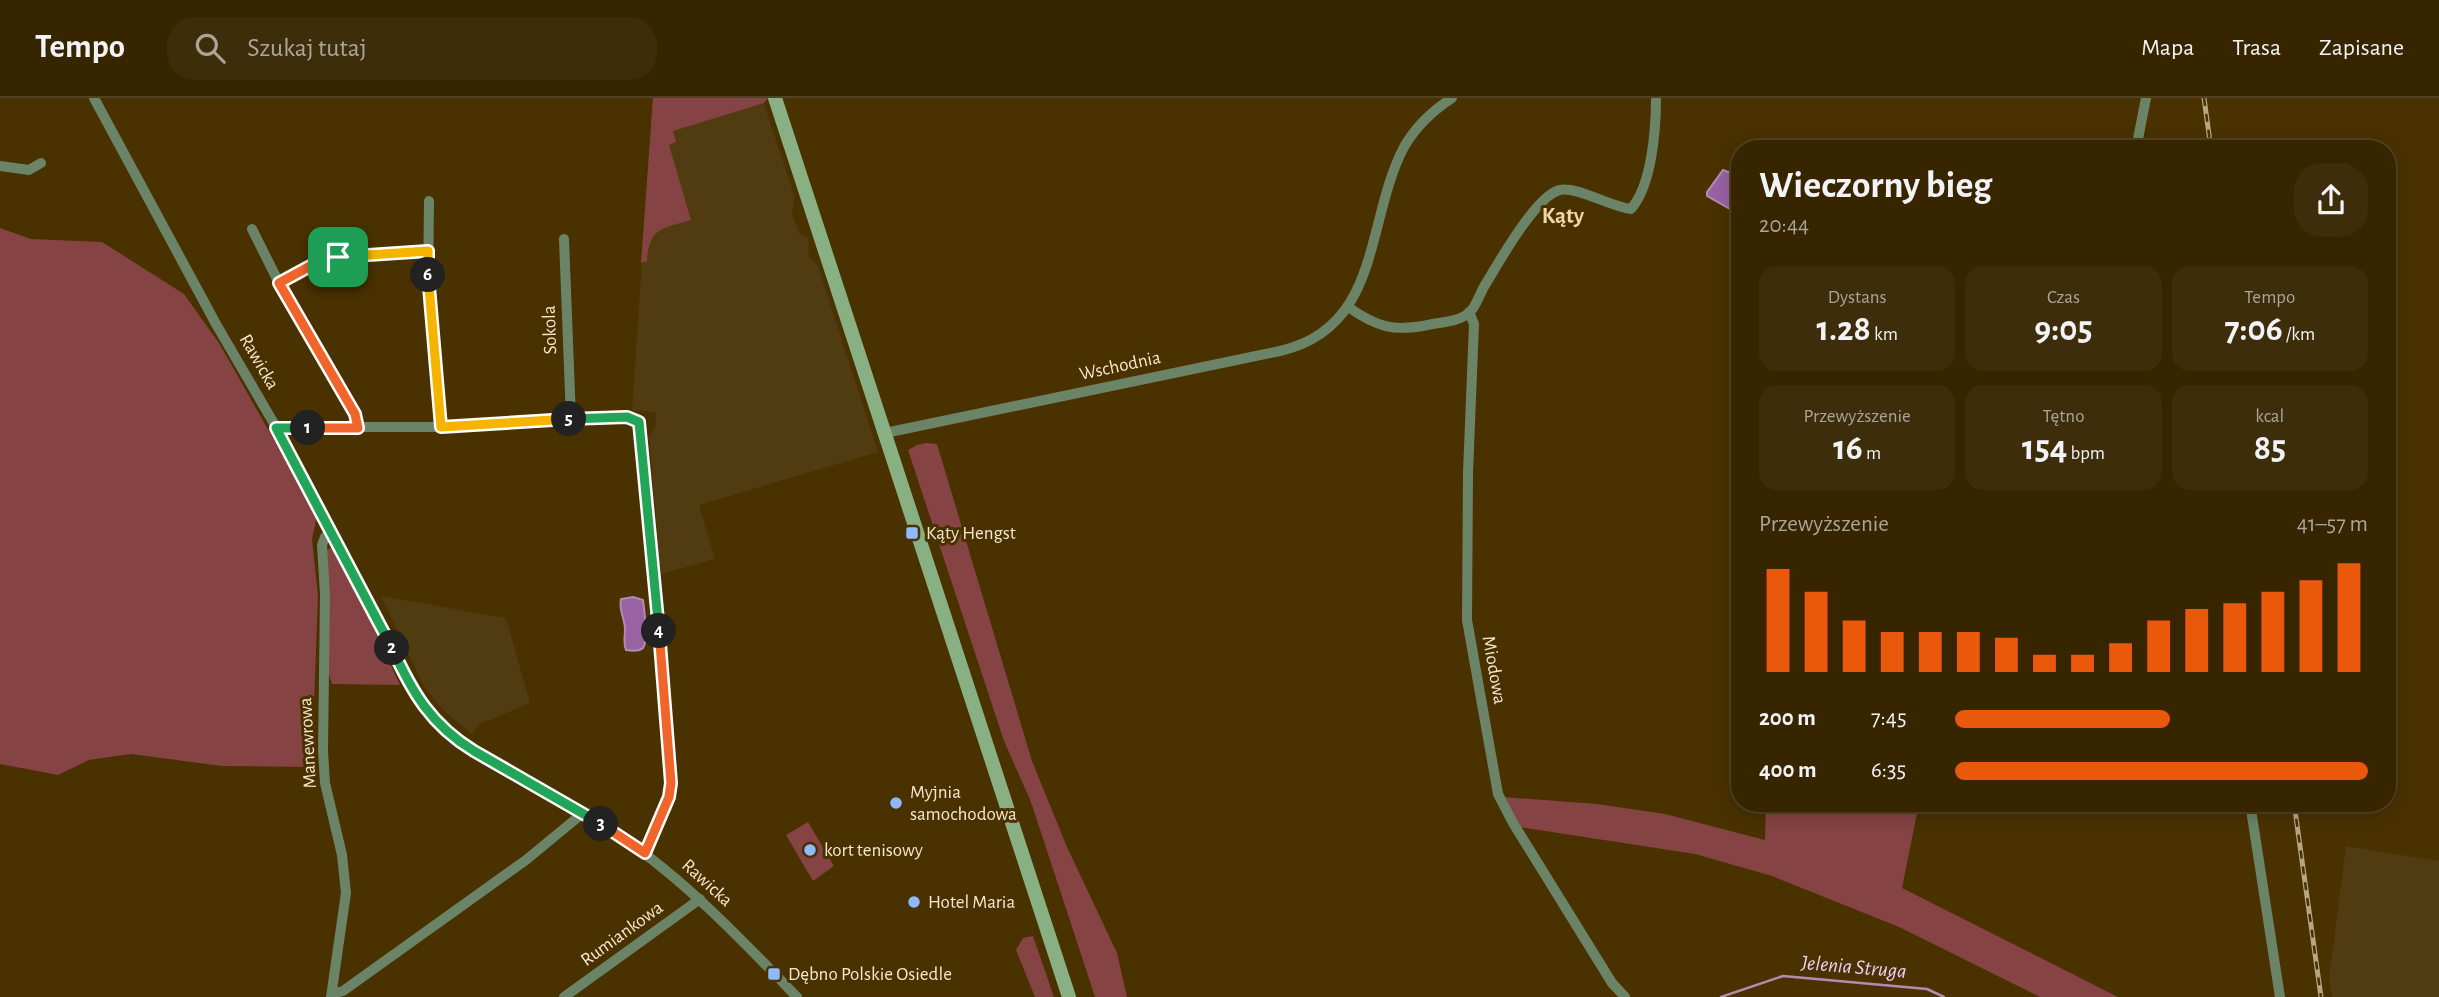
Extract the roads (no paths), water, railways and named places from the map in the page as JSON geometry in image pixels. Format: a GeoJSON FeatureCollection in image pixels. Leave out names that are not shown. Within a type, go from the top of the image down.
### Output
{"type":"FeatureCollection","features":[{"type":"Feature","properties":{"kind":"main road"},"geometry":{"type":"LineString","coordinates":[[775,98],[1069,997]]}},
{"type":"Feature","properties":{"kind":"street","name":"Rawicka"},"geometry":{"type":"LineString","coordinates":[[94,98],[332,531],[418,700],[464,744],[583,813],[645,853],[700,899],[797,997]]}},
{"type":"Feature","properties":{"kind":"street"},"geometry":{"type":"LineString","coordinates":[[1452,98],[1424,119],[1403,148],[1389,185],[1359,287],[1348,307],[1374,323],[1395,328],[1415,327],[1454,320],[1469,312],[1506,250],[1542,201],[1551,193],[1561,189],[1572,191],[1621,208],[1631,208],[1639,200],[1648,174],[1656,98]]}},
{"type":"Feature","properties":{"kind":"street"},"geometry":{"type":"LineString","coordinates":[[2138,140],[2146,98]]}},
{"type":"Feature","properties":{"kind":"street"},"geometry":{"type":"LineString","coordinates":[[0,166],[29,170],[40,163]]}},
{"type":"Feature","properties":{"kind":"street"},"geometry":{"type":"LineString","coordinates":[[429,201],[428,291],[441,427]]}},
{"type":"Feature","properties":{"kind":"street"},"geometry":{"type":"LineString","coordinates":[[252,229],[279,283],[355,414],[358,428]]}},
{"type":"Feature","properties":{"kind":"street","name":"Sokola"},"geometry":{"type":"LineString","coordinates":[[564,239],[571,419]]}},
{"type":"Feature","properties":{"kind":"street"},"geometry":{"type":"LineString","coordinates":[[279,283],[314,264],[338,257],[428,251]]}},
{"type":"Feature","properties":{"kind":"street","name":"Wschodnia"},"geometry":{"type":"LineString","coordinates":[[885,433],[1286,349],[1311,340],[1331,326],[1348,307]]}},
{"type":"Feature","properties":{"kind":"street","name":"Miodowa"},"geometry":{"type":"LineString","coordinates":[[1469,312],[1474,324],[1468,472],[1467,620],[1498,794],[1513,823],[1612,983],[1625,997]]}},
{"type":"Feature","properties":{"kind":"street"},"geometry":{"type":"LineString","coordinates":[[276,428],[441,427],[627,417],[639,422],[671,783],[669,797],[645,853]]}},
{"type":"Feature","properties":{"kind":"street","name":"Manewrowa"},"geometry":{"type":"LineString","coordinates":[[331,995],[345,893],[342,855],[325,783],[323,751],[325,594],[322,545],[325,537],[332,531]]}},
{"type":"Feature","properties":{"kind":"street"},"geometry":{"type":"LineString","coordinates":[[2251,812],[2280,997]]}},
{"type":"Feature","properties":{"kind":"street"},"geometry":{"type":"LineString","coordinates":[[331,995],[343,991],[526,860],[583,813]]}},
{"type":"Feature","properties":{"kind":"street","name":"Rumiankowa"},"geometry":{"type":"LineString","coordinates":[[564,997],[700,899]]}},
{"type":"Feature","properties":{"kind":"waterway","name":"Jelenia Struga"},"geometry":{"type":"LineString","coordinates":[[1721,997],[1783,976],[1927,989],[1944,997]]}},
{"type":"Feature","properties":{"kind":"railway"},"geometry":{"type":"LineString","coordinates":[[2204,98],[2210,140]]}},
{"type":"Feature","properties":{"kind":"railway"},"geometry":{"type":"LineString","coordinates":[[2295,812],[2321,997]]}},
{"type":"Feature","properties":{"kind":"place","name":"Kąty Hengst"},"geometry":{"type":"Point","coordinates":[912,533]}},
{"type":"Feature","properties":{"kind":"place","name":"Myjnia samochodowa"},"geometry":{"type":"Point","coordinates":[896,803]}},
{"type":"Feature","properties":{"kind":"place","name":"kort tenisowy"},"geometry":{"type":"Point","coordinates":[810,850]}},
{"type":"Feature","properties":{"kind":"place","name":"Hotel Maria"},"geometry":{"type":"Point","coordinates":[914,902]}},
{"type":"Feature","properties":{"kind":"place","name":"Dębno Polskie Osiedle"},"geometry":{"type":"Point","coordinates":[774,974]}},
{"type":"Feature","properties":{"kind":"district","name":"Kąty"},"geometry":{"type":"Point","coordinates":[1563,216]}}]}
